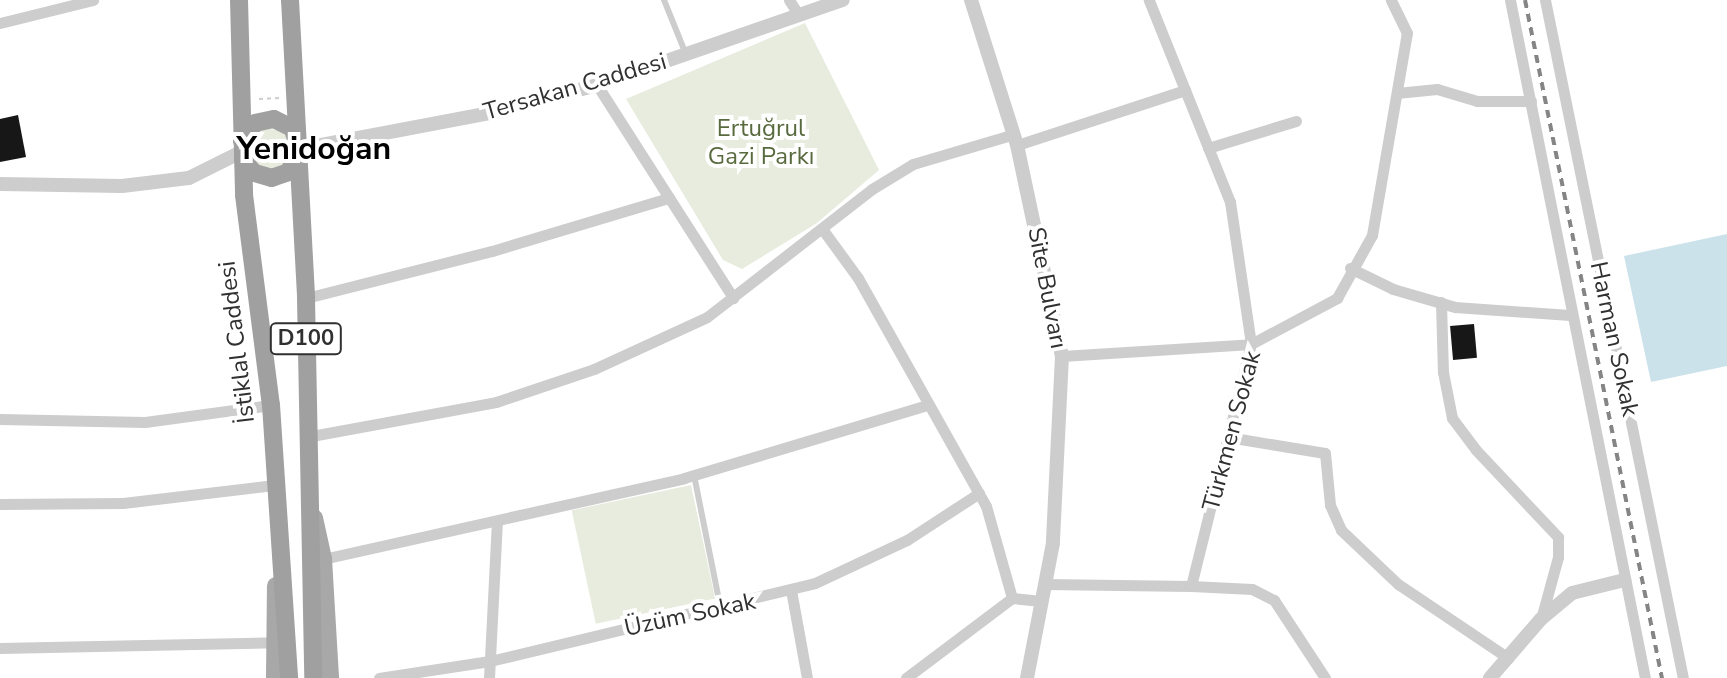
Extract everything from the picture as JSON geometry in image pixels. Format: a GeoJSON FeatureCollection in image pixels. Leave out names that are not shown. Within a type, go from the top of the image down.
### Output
{"type":"FeatureCollection","features":[{"type":"Feature","properties":{"kind":"highway","name":"İstiklal Caddesi"},"geometry":{"type":"LineString","coordinates":[[239,0],[243,150],[271,405],[277,548],[289,678]]}},
{"type":"Feature","properties":{"kind":"highway","name":"D100"},"geometry":{"type":"LineString","coordinates":[[290,0],[306,298],[306,479],[313,678]]}},
{"type":"Feature","properties":{"kind":"highway"},"geometry":{"type":"LineString","coordinates":[[274,119],[292,128],[300,149],[289,172],[272,178],[254,173],[243,150],[255,123],[274,119]]}},
{"type":"Feature","properties":{"kind":"main road"},"geometry":{"type":"LineString","coordinates":[[306,479],[323,559],[330,678]]}},
{"type":"Feature","properties":{"kind":"main road"},"geometry":{"type":"LineString","coordinates":[[275,678],[277,548]]}},
{"type":"Feature","properties":{"kind":"street"},"geometry":{"type":"LineString","coordinates":[[0,23],[93,0]]}},
{"type":"Feature","properties":{"kind":"street"},"geometry":{"type":"LineString","coordinates":[[789,0],[798,14]]}},
{"type":"Feature","properties":{"kind":"street","name":"Tersakan Caddesi"},"geometry":{"type":"LineString","coordinates":[[300,149],[491,113],[597,85],[843,0]]}},
{"type":"Feature","properties":{"kind":"street","name":"Site Bulvarı"},"geometry":{"type":"LineString","coordinates":[[971,0],[1015,140],[1062,356],[1053,543],[1030,677]]}},
{"type":"Feature","properties":{"kind":"street"},"geometry":{"type":"LineString","coordinates":[[1062,356],[1251,344],[1230,202],[1149,0]]}},
{"type":"Feature","properties":{"kind":"street","name":"Türkmen Sokak"},"geometry":{"type":"LineString","coordinates":[[1191,586],[1251,344],[1337,298],[1350,268],[1372,235],[1407,33],[1391,0]]}},
{"type":"Feature","properties":{"kind":"street"},"geometry":{"type":"LineString","coordinates":[[1510,0],[1570,315],[1645,678]]}},
{"type":"Feature","properties":{"kind":"street","name":"Harman Sokak"},"geometry":{"type":"LineString","coordinates":[[1545,0],[1683,678]]}},
{"type":"Feature","properties":{"kind":"street"},"geometry":{"type":"LineString","coordinates":[[597,85],[733,298]]}},
{"type":"Feature","properties":{"kind":"street"},"geometry":{"type":"LineString","coordinates":[[1397,93],[1437,89],[1477,101],[1531,101]]}},
{"type":"Feature","properties":{"kind":"street"},"geometry":{"type":"LineString","coordinates":[[306,437],[496,402],[594,369],[707,317],[872,189],[913,164],[1015,140],[1185,90]]}},
{"type":"Feature","properties":{"kind":"street"},"geometry":{"type":"LineString","coordinates":[[1208,148],[1296,121]]}},
{"type":"Feature","properties":{"kind":"street"},"geometry":{"type":"LineString","coordinates":[[0,184],[122,186],[189,178],[243,150]]}},
{"type":"Feature","properties":{"kind":"street"},"geometry":{"type":"LineString","coordinates":[[306,298],[492,251],[669,198]]}},
{"type":"Feature","properties":{"kind":"street"},"geometry":{"type":"LineString","coordinates":[[823,230],[858,278],[979,493],[1012,598]]}},
{"type":"Feature","properties":{"kind":"street"},"geometry":{"type":"LineString","coordinates":[[1350,268],[1393,289],[1441,302],[1570,315]]}},
{"type":"Feature","properties":{"kind":"street"},"geometry":{"type":"LineString","coordinates":[[1441,302],[1443,372],[1452,418],[1476,450],[1558,537],[1558,557],[1541,619]]}},
{"type":"Feature","properties":{"kind":"street"},"geometry":{"type":"LineString","coordinates":[[0,419],[145,422],[271,405]]}},
{"type":"Feature","properties":{"kind":"street"},"geometry":{"type":"LineString","coordinates":[[323,559],[694,475],[927,405]]}},
{"type":"Feature","properties":{"kind":"street"},"geometry":{"type":"LineString","coordinates":[[1228,437],[1325,453],[1330,505],[1341,530],[1398,584],[1508,658]]}},
{"type":"Feature","properties":{"kind":"street"},"geometry":{"type":"LineString","coordinates":[[0,504],[123,503],[274,485]]}},
{"type":"Feature","properties":{"kind":"street","name":"Üzüm Sokak"},"geometry":{"type":"LineString","coordinates":[[379,678],[490,661],[721,609],[791,590],[907,540],[979,493]]}},
{"type":"Feature","properties":{"kind":"street"},"geometry":{"type":"LineString","coordinates":[[489,678],[497,521]]}},
{"type":"Feature","properties":{"kind":"street"},"geometry":{"type":"LineString","coordinates":[[1490,678],[1541,619],[1572,593],[1624,580]]}},
{"type":"Feature","properties":{"kind":"street"},"geometry":{"type":"LineString","coordinates":[[1044,584],[1252,589],[1274,600],[1325,678]]}},
{"type":"Feature","properties":{"kind":"street"},"geometry":{"type":"LineString","coordinates":[[791,590],[807,678]]}},
{"type":"Feature","properties":{"kind":"street"},"geometry":{"type":"LineString","coordinates":[[909,677],[1012,598],[1041,601]]}},
{"type":"Feature","properties":{"kind":"street"},"geometry":{"type":"LineString","coordinates":[[0,648],[275,642]]}},
{"type":"Feature","properties":{"kind":"lane"},"geometry":{"type":"LineString","coordinates":[[664,0],[686,54]]}},
{"type":"Feature","properties":{"kind":"lane"},"geometry":{"type":"LineString","coordinates":[[694,475],[721,609]]}},
{"type":"Feature","properties":{"kind":"path"},"geometry":{"type":"LineString","coordinates":[[241,99],[297,98]]}},
{"type":"Feature","properties":{"kind":"green space","name":"Ertuğrul Gazi Parkı"},"geometry":{"type":"Polygon","coordinates":[[[805,23],[879,170],[817,223],[742,269],[723,260],[626,99],[805,23]]]}},
{"type":"Feature","properties":{"kind":"green space"},"geometry":{"type":"Polygon","coordinates":[[[270,129],[284,135],[290,149],[284,163],[270,169],[256,163],[250,149],[256,135],[270,129]]]}},
{"type":"Feature","properties":{"kind":"green space"},"geometry":{"type":"Polygon","coordinates":[[[691,485],[715,598],[596,624],[572,510],[691,485]]]}},
{"type":"Feature","properties":{"kind":"water"},"geometry":{"type":"Polygon","coordinates":[[[1727,234],[1727,366],[1651,382],[1624,256],[1727,234]]]}},
{"type":"Feature","properties":{"kind":"building"},"geometry":{"type":"Polygon","coordinates":[[[18,115],[26,157],[0,162],[0,119],[18,115]]]}},
{"type":"Feature","properties":{"kind":"building"},"geometry":{"type":"Polygon","coordinates":[[[1474,324],[1477,358],[1453,360],[1450,326],[1474,324]]]}},
{"type":"Feature","properties":{"kind":"railway"},"geometry":{"type":"LineString","coordinates":[[1525,0],[1662,678]]}},
{"type":"Feature","properties":{"kind":"district","name":"Yenidoğan"},"geometry":{"type":"Point","coordinates":[314,149]}}]}
